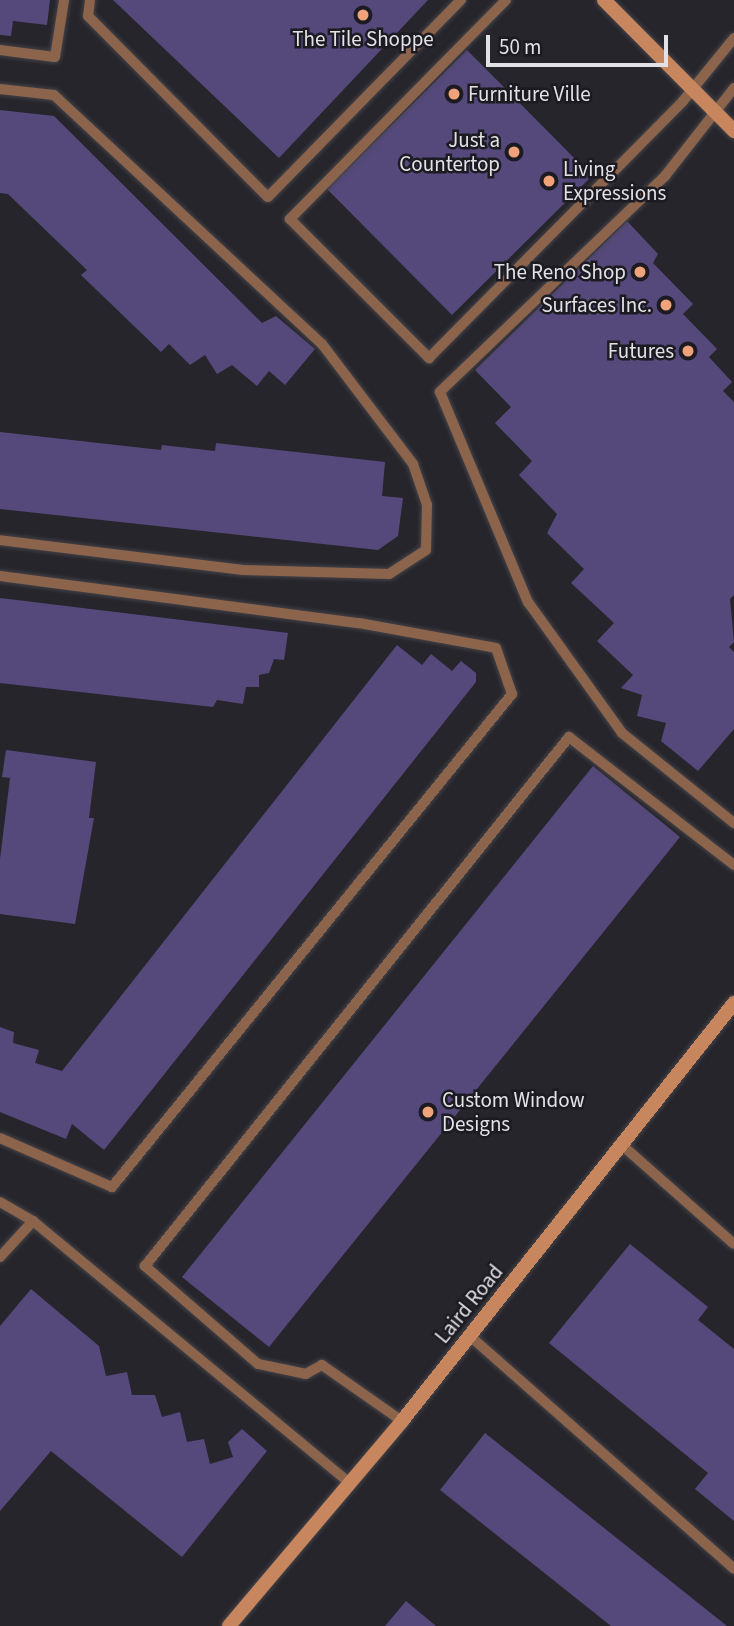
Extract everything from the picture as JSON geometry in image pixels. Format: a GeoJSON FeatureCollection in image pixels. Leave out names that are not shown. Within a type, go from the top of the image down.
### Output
{"type":"FeatureCollection","features":[{"type":"Feature","properties":{"kind":"street"},"geometry":{"type":"LineString","coordinates":[[604,0],[715,108],[734,131]]}},
{"type":"Feature","properties":{"kind":"street","name":"Laird Road"},"geometry":{"type":"LineString","coordinates":[[229,1626],[351,1484],[734,1003]]}},
{"type":"Feature","properties":{"kind":"lane"},"geometry":{"type":"LineString","coordinates":[[0,50],[55,57],[64,0]]}},
{"type":"Feature","properties":{"kind":"lane"},"geometry":{"type":"LineString","coordinates":[[90,0],[88,16],[268,197],[461,0]]}},
{"type":"Feature","properties":{"kind":"lane"},"geometry":{"type":"LineString","coordinates":[[506,0],[290,219],[429,358],[683,101],[692,85],[734,38]]}},
{"type":"Feature","properties":{"kind":"lane"},"geometry":{"type":"LineString","coordinates":[[734,88],[715,108],[665,176],[440,391],[528,602],[622,733],[734,822]]}},
{"type":"Feature","properties":{"kind":"lane"},"geometry":{"type":"LineString","coordinates":[[0,89],[54,94],[322,344],[413,464],[428,505],[426,550],[388,574],[243,570],[0,540]]}},
{"type":"Feature","properties":{"kind":"lane"},"geometry":{"type":"LineString","coordinates":[[0,576],[359,623],[496,648],[512,694],[112,1187],[0,1138]]}},
{"type":"Feature","properties":{"kind":"lane"},"geometry":{"type":"LineString","coordinates":[[402,1421],[322,1365],[306,1374],[258,1364],[145,1266],[569,737],[734,865]]}},
{"type":"Feature","properties":{"kind":"lane"},"geometry":{"type":"LineString","coordinates":[[622,1145],[734,1244]]}},
{"type":"Feature","properties":{"kind":"lane"},"geometry":{"type":"LineString","coordinates":[[0,1202],[33,1221],[351,1484]]}},
{"type":"Feature","properties":{"kind":"lane"},"geometry":{"type":"LineString","coordinates":[[0,1257],[33,1221]]}},
{"type":"Feature","properties":{"kind":"lane"},"geometry":{"type":"LineString","coordinates":[[470,1336],[734,1569]]}},
{"type":"Feature","properties":{"kind":"building"},"geometry":{"type":"Polygon","coordinates":[[[0,0],[50,0],[47,25],[13,21],[11,36],[0,35],[0,0]]]}},
{"type":"Feature","properties":{"kind":"building"},"geometry":{"type":"Polygon","coordinates":[[[113,0],[428,0],[279,158],[113,0]]]}},
{"type":"Feature","properties":{"kind":"building"},"geometry":{"type":"Polygon","coordinates":[[[467,50],[592,176],[452,315],[327,189],[467,50]]]}},
{"type":"Feature","properties":{"kind":"building"},"geometry":{"type":"Polygon","coordinates":[[[0,110],[54,116],[262,323],[276,316],[315,349],[285,385],[269,371],[257,386],[232,365],[217,374],[205,355],[190,365],[169,344],[161,352],[81,275],[87,270],[8,194],[0,193],[0,110]]]}},
{"type":"Feature","properties":{"kind":"building"},"geometry":{"type":"Polygon","coordinates":[[[627,221],[658,254],[653,263],[693,304],[683,314],[717,349],[709,357],[732,382],[723,391],[734,402],[734,595],[730,599],[734,642],[729,647],[734,652],[734,729],[698,771],[661,741],[666,723],[637,716],[642,695],[621,688],[633,675],[597,641],[614,623],[571,583],[584,569],[547,533],[557,514],[519,475],[532,461],[495,423],[511,407],[475,370],[627,221]]]}},
{"type":"Feature","properties":{"kind":"building"},"geometry":{"type":"Polygon","coordinates":[[[0,432],[161,450],[162,445],[215,451],[216,443],[385,462],[382,496],[403,498],[398,536],[378,550],[0,509],[0,432]]]}},
{"type":"Feature","properties":{"kind":"building"},"geometry":{"type":"Polygon","coordinates":[[[0,598],[288,633],[284,660],[274,659],[269,673],[259,675],[259,687],[246,687],[243,704],[217,700],[213,707],[0,683],[0,598]]]}},
{"type":"Feature","properties":{"kind":"building"},"geometry":{"type":"Polygon","coordinates":[[[397,645],[422,665],[431,654],[452,671],[461,661],[476,673],[476,682],[104,1150],[72,1124],[66,1139],[0,1112],[0,1027],[14,1032],[13,1043],[39,1050],[35,1063],[62,1071],[397,645]]]}},
{"type":"Feature","properties":{"kind":"building"},"geometry":{"type":"Polygon","coordinates":[[[6,750],[96,762],[89,818],[94,818],[75,924],[0,914],[0,859],[10,778],[2,777],[6,750]]]}},
{"type":"Feature","properties":{"kind":"building"},"geometry":{"type":"Polygon","coordinates":[[[593,766],[680,837],[269,1347],[182,1277],[593,766]]]}},
{"type":"Feature","properties":{"kind":"building"},"geometry":{"type":"Polygon","coordinates":[[[630,1244],[708,1307],[698,1320],[734,1349],[734,1521],[695,1489],[708,1473],[549,1343],[630,1244]]]}},
{"type":"Feature","properties":{"kind":"building"},"geometry":{"type":"Polygon","coordinates":[[[31,1289],[99,1346],[106,1376],[127,1372],[132,1395],[155,1395],[162,1417],[180,1412],[187,1442],[204,1439],[210,1464],[233,1457],[228,1442],[242,1429],[267,1451],[182,1557],[51,1451],[0,1511],[0,1326],[31,1289]]]}},
{"type":"Feature","properties":{"kind":"building"},"geometry":{"type":"Polygon","coordinates":[[[485,1433],[727,1626],[611,1626],[440,1490],[485,1433]]]}},
{"type":"Feature","properties":{"kind":"building"},"geometry":{"type":"Polygon","coordinates":[[[406,1601],[436,1626],[385,1626],[406,1601]]]}},
{"type":"Feature","properties":{"kind":"place","name":"The Tile Shoppe"},"geometry":{"type":"Point","coordinates":[363,15]}},
{"type":"Feature","properties":{"kind":"place","name":"Furniture Ville"},"geometry":{"type":"Point","coordinates":[454,94]}},
{"type":"Feature","properties":{"kind":"place","name":"Just a Countertop"},"geometry":{"type":"Point","coordinates":[514,152]}},
{"type":"Feature","properties":{"kind":"place","name":"Living Expressions"},"geometry":{"type":"Point","coordinates":[549,181]}},
{"type":"Feature","properties":{"kind":"place","name":"The Reno Shop"},"geometry":{"type":"Point","coordinates":[640,272]}},
{"type":"Feature","properties":{"kind":"place","name":"Surfaces Inc."},"geometry":{"type":"Point","coordinates":[666,305]}},
{"type":"Feature","properties":{"kind":"place","name":"Futures"},"geometry":{"type":"Point","coordinates":[688,351]}},
{"type":"Feature","properties":{"kind":"place","name":"Custom Window Designs"},"geometry":{"type":"Point","coordinates":[428,1112]}}]}
